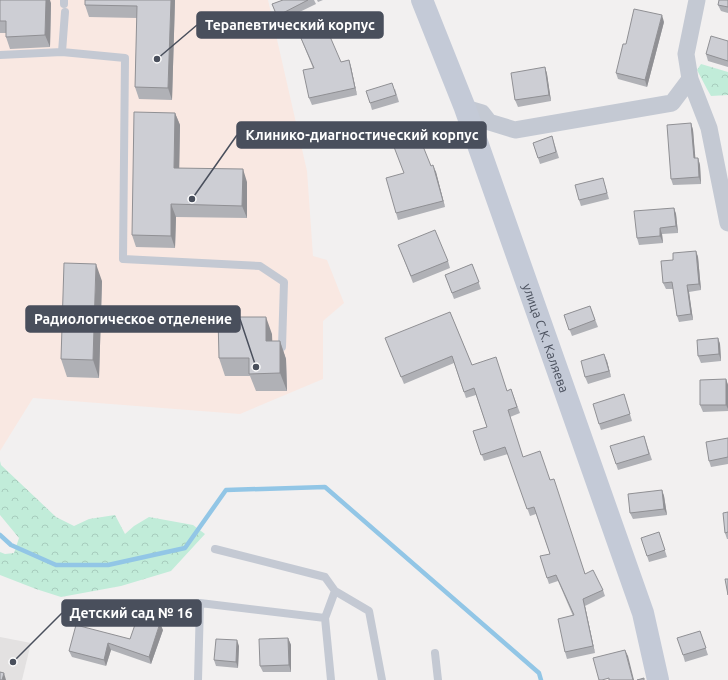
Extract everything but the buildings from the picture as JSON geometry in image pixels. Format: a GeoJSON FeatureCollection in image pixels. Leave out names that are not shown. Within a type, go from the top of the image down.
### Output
{"type":"FeatureCollection","features":[{"type":"Feature","properties":{"kind":"street","name":"улица С.К. Каляева"},"geometry":{"type":"LineString","coordinates":[[422,0],[465,108],[643,613],[658,680]]}},
{"type":"Feature","properties":{"kind":"street"},"geometry":{"type":"LineString","coordinates":[[697,0],[686,54],[690,79],[709,128],[728,223]]}},
{"type":"Feature","properties":{"kind":"street"},"geometry":{"type":"LineString","coordinates":[[465,108],[482,112],[489,122],[515,130],[672,103],[690,79]]}},
{"type":"Feature","properties":{"kind":"lane"},"geometry":{"type":"LineString","coordinates":[[62,52],[64,5]]}},
{"type":"Feature","properties":{"kind":"lane"},"geometry":{"type":"LineString","coordinates":[[0,55],[62,52],[125,58],[123,259],[260,266],[284,282],[282,348]]}},
{"type":"Feature","properties":{"kind":"lane"},"geometry":{"type":"LineString","coordinates":[[215,549],[325,577],[335,591],[369,611],[382,680]]}},
{"type":"Feature","properties":{"kind":"lane"},"geometry":{"type":"LineString","coordinates":[[331,680],[325,618],[335,591]]}},
{"type":"Feature","properties":{"kind":"lane"},"geometry":{"type":"LineString","coordinates":[[198,680],[200,603],[325,618]]}},
{"type":"Feature","properties":{"kind":"lane"},"geometry":{"type":"LineString","coordinates":[[435,653],[438,680]]}},
{"type":"Feature","properties":{"kind":"shaded area"},"geometry":{"type":"Polygon","coordinates":[[[0,0],[268,0],[307,171],[313,256],[327,260],[344,303],[323,321],[323,379],[240,414],[33,398],[0,451],[0,0]]]}},
{"type":"Feature","properties":{"kind":"shaded area"},"geometry":{"type":"Polygon","coordinates":[[[0,637],[31,643],[22,680],[0,680],[0,637]]]}},
{"type":"Feature","properties":{"kind":"green space"},"geometry":{"type":"Polygon","coordinates":[[[701,64],[728,72],[728,95],[711,96],[697,70],[701,64]]]}},
{"type":"Feature","properties":{"kind":"green space"},"geometry":{"type":"Polygon","coordinates":[[[0,461],[1,465],[56,517],[74,526],[89,519],[115,515],[125,534],[134,526],[149,517],[193,525],[205,534],[171,571],[121,586],[61,597],[36,589],[0,575],[0,552],[5,554],[14,553],[19,538],[0,515],[0,461]]]}},
{"type":"Feature","properties":{"kind":"waterway"},"geometry":{"type":"LineString","coordinates":[[0,535],[11,545],[56,565],[108,565],[185,548],[226,490],[325,487],[539,673],[541,680]]}},
{"type":"Feature","properties":{"kind":"place","name":"Терапевтический корпус"},"geometry":{"type":"Point","coordinates":[157,59]}},
{"type":"Feature","properties":{"kind":"place","name":"Клинико-диагностический корпус"},"geometry":{"type":"Point","coordinates":[192,199]}},
{"type":"Feature","properties":{"kind":"place","name":"Радиологическое отделение"},"geometry":{"type":"Point","coordinates":[256,367]}},
{"type":"Feature","properties":{"kind":"place","name":"Детский сад № 16"},"geometry":{"type":"Point","coordinates":[13,662]}}]}
